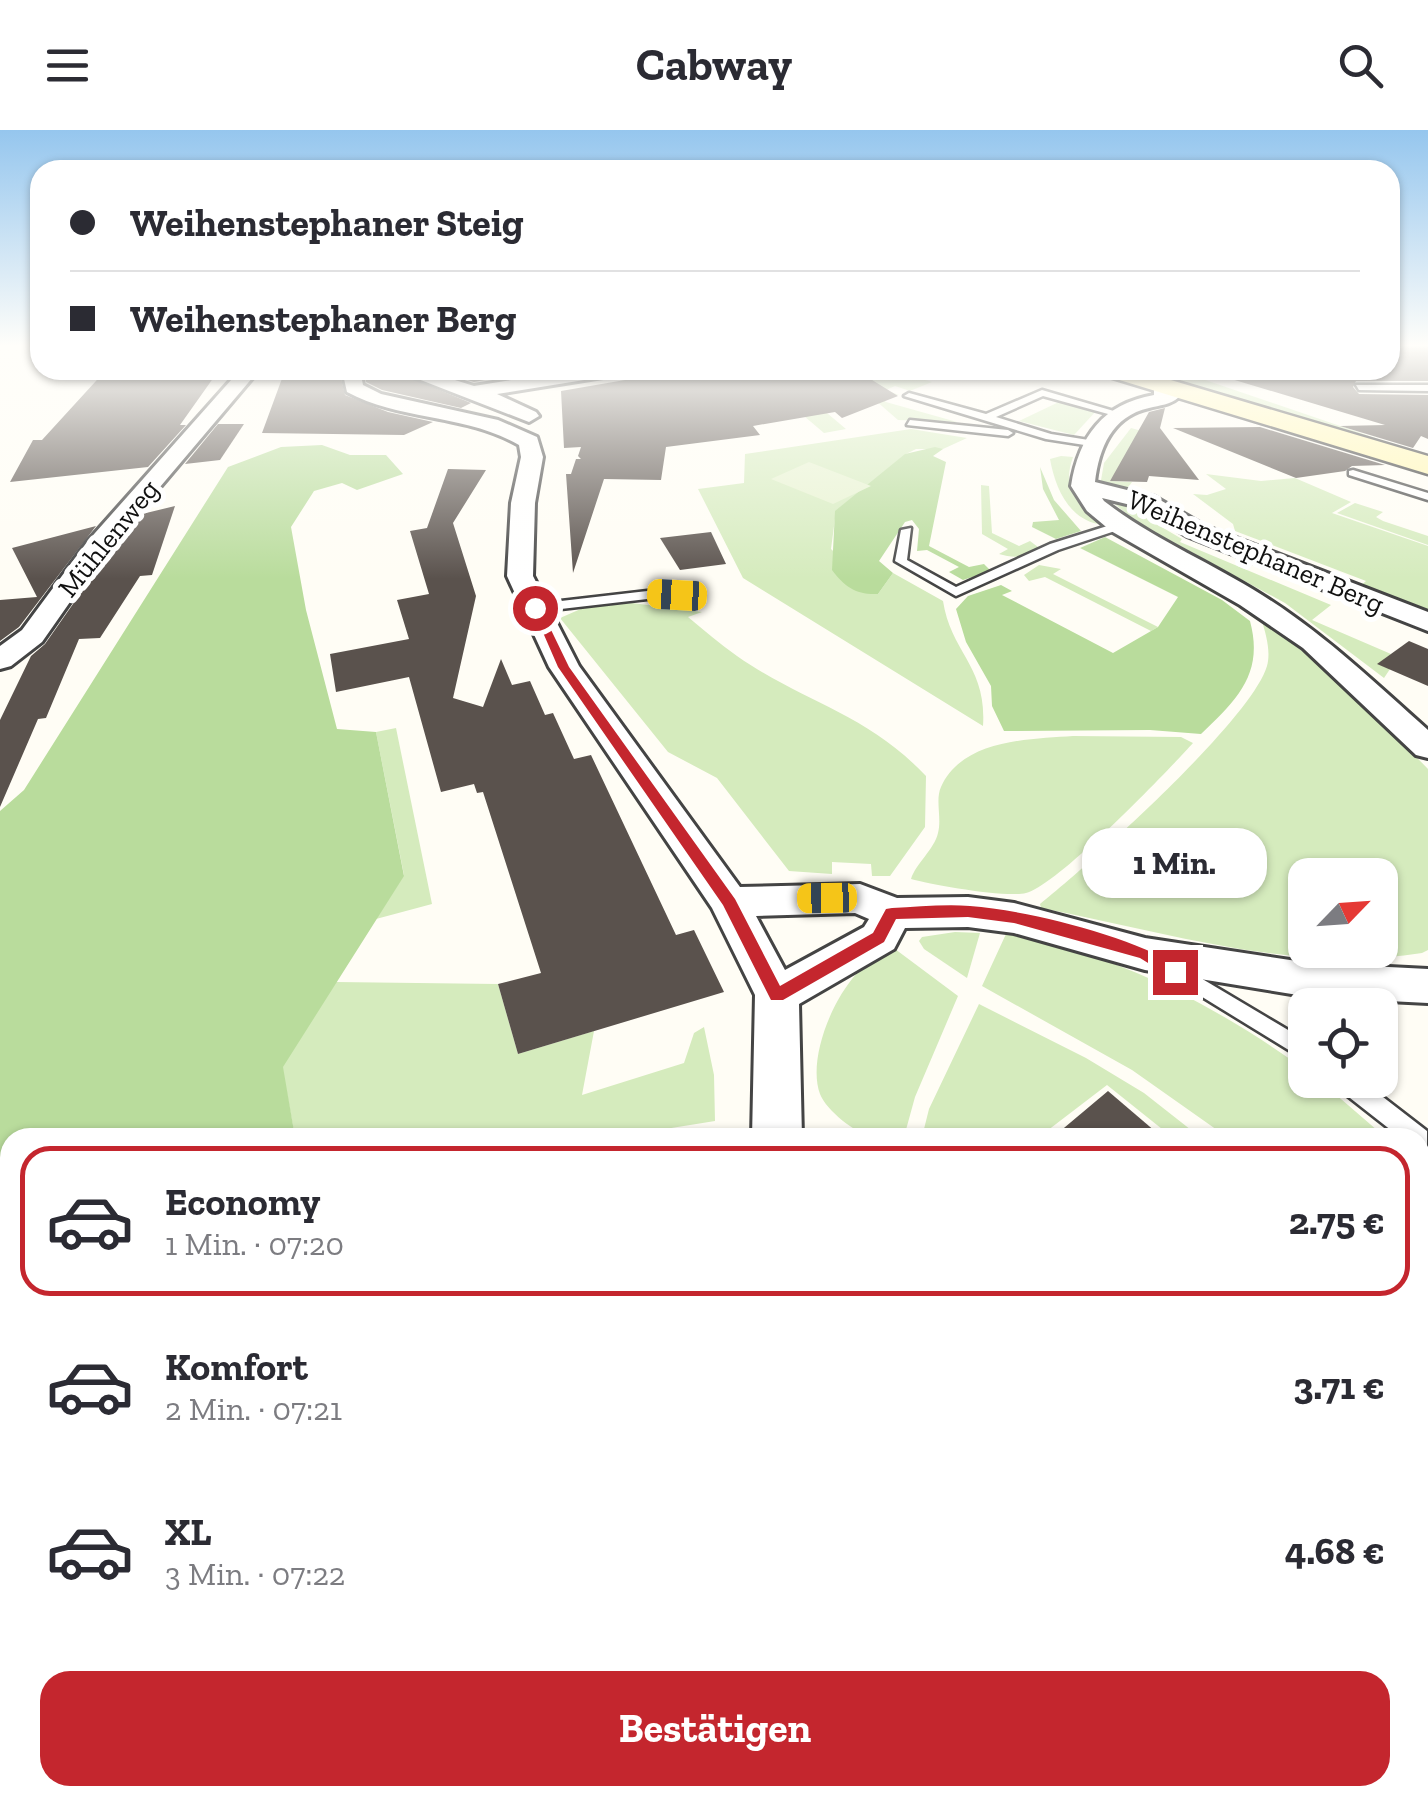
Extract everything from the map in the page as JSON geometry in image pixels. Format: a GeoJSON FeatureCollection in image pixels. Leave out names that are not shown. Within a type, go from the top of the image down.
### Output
{"type":"FeatureCollection","features":[{"type":"Feature","properties":{"kind":"main road"},"geometry":{"type":"LineString","coordinates":[[1280,422],[1428,466]]}},
{"type":"Feature","properties":{"kind":"street","name":"Mühlenweg"},"geometry":{"type":"LineString","coordinates":[[0,660],[32,636],[96,547],[202,422]]}},
{"type":"Feature","properties":{"kind":"street"},"geometry":{"type":"LineString","coordinates":[[472,422],[529,442]]}},
{"type":"Feature","properties":{"kind":"street"},"geometry":{"type":"LineString","coordinates":[[537,422],[540,428],[529,442],[532,457],[522,503],[518,567],[564,667],[729,902],[777,996],[777,1128]]}},
{"type":"Feature","properties":{"kind":"street"},"geometry":{"type":"LineString","coordinates":[[1091,443],[1114,422]]}},
{"type":"Feature","properties":{"kind":"street","name":"Weihenstephaner Berg"},"geometry":{"type":"LineString","coordinates":[[1091,443],[1083,486],[1094,506],[1120,526],[1250,598],[1313,642],[1428,748]]}},
{"type":"Feature","properties":{"kind":"street","name":"Weihenstephaner Berg"},"geometry":{"type":"LineString","coordinates":[[1083,486],[1147,502],[1196,531],[1428,622]]}},
{"type":"Feature","properties":{"kind":"street"},"geometry":{"type":"LineString","coordinates":[[729,902],[860,898],[892,913],[968,912],[1014,918],[1145,954],[1310,980],[1428,986]]}},
{"type":"Feature","properties":{"kind":"street"},"geometry":{"type":"LineString","coordinates":[[777,996],[879,938],[892,913]]}},
{"type":"Feature","properties":{"kind":"lane"},"geometry":{"type":"LineString","coordinates":[[1004,422],[1050,437]]}},
{"type":"Feature","properties":{"kind":"lane"},"geometry":{"type":"LineString","coordinates":[[910,423],[1091,443]]}},
{"type":"Feature","properties":{"kind":"lane"},"geometry":{"type":"LineString","coordinates":[[1353,472],[1428,497]]}},
{"type":"Feature","properties":{"kind":"lane"},"geometry":{"type":"LineString","coordinates":[[907,530],[901,562],[956,592],[1054,547],[1120,526]]}},
{"type":"Feature","properties":{"kind":"lane"},"geometry":{"type":"LineString","coordinates":[[535,608],[656,594],[696,598]]}},
{"type":"Feature","properties":{"kind":"lane"},"geometry":{"type":"LineString","coordinates":[[1145,954],[1288,1041]]}},
{"type":"Feature","properties":{"kind":"lane"},"geometry":{"type":"LineString","coordinates":[[1367,1098],[1406,1128]]}},
{"type":"Feature","properties":{"kind":"green space"},"geometry":{"type":"Polygon","coordinates":[[[811,422],[838,422],[846,429],[824,433],[811,422]]]}},
{"type":"Feature","properties":{"kind":"green space"},"geometry":{"type":"Polygon","coordinates":[[[1023,422],[1086,422],[1074,435],[1023,422]]]}},
{"type":"Feature","properties":{"kind":"green space"},"geometry":{"type":"Polygon","coordinates":[[[1313,422],[1329,422],[1428,459],[1313,422]]]}},
{"type":"Feature","properties":{"kind":"green space"},"geometry":{"type":"Polygon","coordinates":[[[1131,428],[1142,431],[1110,481],[1132,482],[1126,490],[1100,486],[1104,463],[1131,428]]]}},
{"type":"Feature","properties":{"kind":"green space"},"geometry":{"type":"Polygon","coordinates":[[[911,429],[967,438],[943,449],[916,449],[906,454],[836,511],[831,549],[878,594],[893,573],[943,601],[953,634],[980,688],[983,726],[743,578],[698,489],[744,483],[745,454],[911,429]]]}},
{"type":"Feature","properties":{"kind":"green space"},"geometry":{"type":"Polygon","coordinates":[[[322,445],[350,455],[386,455],[403,474],[357,490],[342,483],[314,491],[291,527],[306,610],[337,729],[376,732],[404,876],[283,1067],[293,1128],[0,1128],[0,811],[24,790],[228,467],[281,447],[322,445]]]}},
{"type":"Feature","properties":{"kind":"green space"},"geometry":{"type":"Polygon","coordinates":[[[935,447],[943,449],[933,456],[946,462],[929,546],[969,567],[984,564],[991,571],[963,580],[949,572],[959,567],[927,550],[917,551],[919,529],[912,520],[905,522],[879,561],[893,573],[878,594],[852,589],[832,570],[835,511],[905,454],[935,447]]]}},
{"type":"Feature","properties":{"kind":"green space"},"geometry":{"type":"Polygon","coordinates":[[[1073,457],[1069,480],[1098,524],[1079,515],[1059,490],[1050,459],[1073,457]]]}},
{"type":"Feature","properties":{"kind":"green space"},"geometry":{"type":"Polygon","coordinates":[[[809,462],[871,486],[833,504],[771,479],[809,462]]]}},
{"type":"Feature","properties":{"kind":"green space"},"geometry":{"type":"Polygon","coordinates":[[[1040,467],[1054,500],[1081,531],[1056,539],[1032,527],[1033,522],[1059,520],[1043,489],[1040,467]]]}},
{"type":"Feature","properties":{"kind":"green space"},"geometry":{"type":"Polygon","coordinates":[[[1206,474],[1261,481],[1295,478],[1351,502],[1332,513],[1428,546],[1428,614],[1358,588],[1366,581],[1235,531],[1233,524],[1193,494],[1207,495],[1226,489],[1206,474]]]}},
{"type":"Feature","properties":{"kind":"green space"},"geometry":{"type":"Polygon","coordinates":[[[981,485],[989,486],[992,533],[1019,546],[1030,541],[1038,547],[1034,551],[1020,556],[999,554],[1008,549],[982,534],[981,485]]]}},
{"type":"Feature","properties":{"kind":"green space"},"geometry":{"type":"Polygon","coordinates":[[[1111,501],[1132,503],[1136,512],[1182,539],[1180,542],[1331,605],[1312,620],[1391,654],[1378,664],[1390,669],[1384,678],[1285,603],[1138,523],[1111,501]]]}},
{"type":"Feature","properties":{"kind":"green space"},"geometry":{"type":"Polygon","coordinates":[[[1355,503],[1383,512],[1376,517],[1383,521],[1428,536],[1428,545],[1337,513],[1355,503]]]}},
{"type":"Feature","properties":{"kind":"green space"},"geometry":{"type":"Polygon","coordinates":[[[1105,537],[1222,600],[1250,621],[1253,656],[1245,684],[1201,734],[1150,730],[1004,731],[992,706],[991,686],[966,642],[956,609],[968,596],[1001,585],[1012,591],[1002,595],[1113,653],[1158,627],[1178,597],[1080,548],[1105,537]]]}},
{"type":"Feature","properties":{"kind":"green space"},"geometry":{"type":"Polygon","coordinates":[[[1039,565],[1061,569],[1053,574],[1158,627],[1151,631],[1045,577],[1029,581],[1024,575],[1039,565]]]}},
{"type":"Feature","properties":{"kind":"green space"},"geometry":{"type":"Polygon","coordinates":[[[632,603],[702,612],[688,617],[762,672],[880,737],[926,776],[925,827],[890,876],[872,876],[871,864],[832,862],[832,874],[789,871],[717,778],[668,752],[560,618],[583,608],[632,603]]]}},
{"type":"Feature","properties":{"kind":"green space"},"geometry":{"type":"Polygon","coordinates":[[[1262,621],[1341,680],[1428,769],[1428,950],[1398,956],[1398,858],[1288,858],[1288,955],[1183,938],[1041,908],[1040,904],[1166,791],[1232,720],[1255,690],[1267,666],[1262,621]]]}},
{"type":"Feature","properties":{"kind":"green space"},"geometry":{"type":"Polygon","coordinates":[[[396,728],[432,904],[376,919],[404,875],[376,732],[396,728]]]}},
{"type":"Feature","properties":{"kind":"green space"},"geometry":{"type":"Polygon","coordinates":[[[1073,736],[1181,737],[1193,743],[1086,850],[1026,893],[987,892],[911,879],[936,839],[939,792],[951,771],[965,759],[999,745],[1073,736]]]}},
{"type":"Feature","properties":{"kind":"green space"},"geometry":{"type":"Polygon","coordinates":[[[980,933],[967,978],[924,949],[919,941],[922,937],[980,933]]]}},
{"type":"Feature","properties":{"kind":"green space"},"geometry":{"type":"Polygon","coordinates":[[[1006,934],[1046,942],[1125,968],[1200,1004],[1288,1058],[1288,1098],[1340,1098],[1375,1128],[1214,1128],[1132,1070],[982,986],[1006,934]]]}},
{"type":"Feature","properties":{"kind":"green space"},"geometry":{"type":"Polygon","coordinates":[[[895,949],[958,996],[915,1097],[906,1128],[854,1128],[835,1114],[820,1094],[818,1055],[824,1032],[846,987],[877,956],[895,949]]]}},
{"type":"Feature","properties":{"kind":"green space"},"geometry":{"type":"Polygon","coordinates":[[[336,982],[498,984],[518,1054],[594,1031],[582,1095],[684,1063],[694,1033],[704,1027],[714,1075],[715,1121],[671,1128],[293,1128],[282,1067],[336,982]]]}},
{"type":"Feature","properties":{"kind":"green space"},"geometry":{"type":"Polygon","coordinates":[[[979,1004],[1086,1058],[1144,1093],[1189,1128],[1161,1128],[1107,1085],[1051,1128],[924,1128],[929,1109],[979,1004]]]}},
{"type":"Feature","properties":{"kind":"building"},"geometry":{"type":"Polygon","coordinates":[[[58,422],[186,425],[148,467],[10,482],[33,440],[42,440],[58,422]]]}},
{"type":"Feature","properties":{"kind":"building"},"geometry":{"type":"Polygon","coordinates":[[[266,422],[433,422],[404,435],[262,433],[266,422]]]}},
{"type":"Feature","properties":{"kind":"building"},"geometry":{"type":"Polygon","coordinates":[[[563,422],[776,422],[753,426],[760,435],[666,447],[661,480],[604,479],[573,573],[566,474],[571,474],[576,459],[581,459],[581,447],[564,448],[563,422]]]}},
{"type":"Feature","properties":{"kind":"building"},"geometry":{"type":"Polygon","coordinates":[[[1143,422],[1161,422],[1160,428],[1199,480],[1149,476],[1147,482],[1110,481],[1143,422]]]}},
{"type":"Feature","properties":{"kind":"building"},"geometry":{"type":"Polygon","coordinates":[[[1375,422],[1428,422],[1428,439],[1421,436],[1413,448],[1340,426],[1385,425],[1375,422]]]}},
{"type":"Feature","properties":{"kind":"building"},"geometry":{"type":"Polygon","coordinates":[[[218,424],[244,424],[220,460],[185,464],[218,424]]]}},
{"type":"Feature","properties":{"kind":"building"},"geometry":{"type":"Polygon","coordinates":[[[1260,427],[1385,465],[1352,466],[1345,471],[1296,478],[1173,428],[1260,427]]]}},
{"type":"Feature","properties":{"kind":"building"},"geometry":{"type":"Polygon","coordinates":[[[448,469],[486,470],[453,523],[476,596],[453,698],[483,707],[501,659],[512,685],[530,681],[545,715],[553,713],[574,759],[591,755],[676,935],[694,930],[724,992],[518,1054],[498,984],[541,973],[483,792],[477,793],[474,784],[441,792],[409,677],[336,692],[330,654],[409,639],[397,600],[429,594],[410,531],[427,528],[448,469]]]}},
{"type":"Feature","properties":{"kind":"building"},"geometry":{"type":"Polygon","coordinates":[[[175,506],[152,575],[140,576],[100,638],[79,639],[46,718],[38,719],[0,807],[0,720],[31,656],[45,644],[108,554],[142,514],[175,506]]]}},
{"type":"Feature","properties":{"kind":"building"},"geometry":{"type":"Polygon","coordinates":[[[96,526],[19,627],[0,641],[0,600],[37,597],[12,548],[96,526]]]}},
{"type":"Feature","properties":{"kind":"building"},"geometry":{"type":"Polygon","coordinates":[[[711,532],[726,564],[680,570],[660,538],[711,532]]]}},
{"type":"Feature","properties":{"kind":"building"},"geometry":{"type":"Polygon","coordinates":[[[1409,641],[1428,649],[1428,686],[1377,664],[1409,641]]]}},
{"type":"Feature","properties":{"kind":"building"},"geometry":{"type":"Polygon","coordinates":[[[1108,1091],[1151,1128],[1064,1128],[1108,1091]]]}},
{"type":"Feature","properties":{"kind":"route"},"geometry":{"type":"LineString","coordinates":[[535,608],[564,667],[729,902],[777,996],[879,938],[892,913],[968,912],[1014,918],[1145,954],[1175,972]]}}]}
